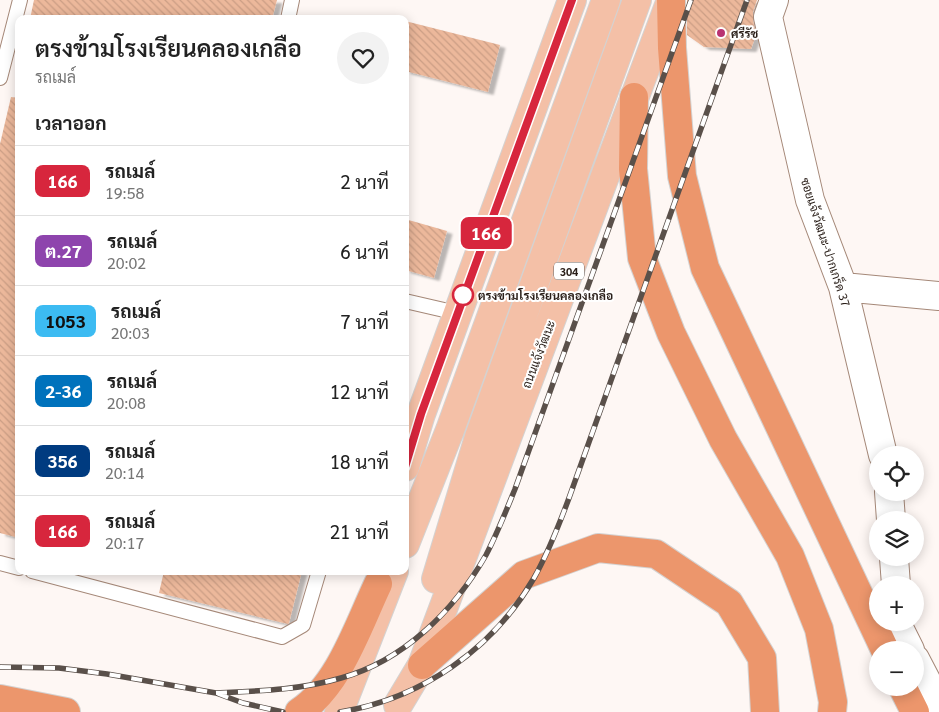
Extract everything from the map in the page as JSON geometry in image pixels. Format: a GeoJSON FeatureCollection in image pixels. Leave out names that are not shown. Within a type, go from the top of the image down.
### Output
{"type":"FeatureCollection","features":[{"type":"Feature","properties":{"kind":"highway"},"geometry":{"type":"LineString","coordinates":[[671,0],[672,48],[682,176],[705,268],[881,641]]}},
{"type":"Feature","properties":{"kind":"highway"},"geometry":{"type":"LineString","coordinates":[[634,97],[633,169],[642,258],[671,333],[723,439],[790,556],[819,629],[833,702],[832,712]]}},
{"type":"Feature","properties":{"kind":"highway"},"geometry":{"type":"LineString","coordinates":[[422,665],[524,575],[598,548],[656,554],[729,603],[762,658],[765,712]]}},
{"type":"Feature","properties":{"kind":"highway"},"geometry":{"type":"LineString","coordinates":[[299,712],[328,685],[385,576]]}},
{"type":"Feature","properties":{"kind":"highway"},"geometry":{"type":"LineString","coordinates":[[907,696],[915,712]]}},
{"type":"Feature","properties":{"kind":"highway"},"geometry":{"type":"LineString","coordinates":[[0,699],[66,712]]}},
{"type":"Feature","properties":{"kind":"main road"},"geometry":{"type":"LineString","coordinates":[[409,454],[457,313],[572,0]]}},
{"type":"Feature","properties":{"kind":"main road","name":"ถนนแจ้งวัฒนะ"},"geometry":{"type":"LineString","coordinates":[[397,708],[422,665],[671,0]]}},
{"type":"Feature","properties":{"kind":"main road"},"geometry":{"type":"LineString","coordinates":[[409,534],[450,430],[606,1]]}},
{"type":"Feature","properties":{"kind":"main road","name":"ถนนแจ้งวัฒนะ"},"geometry":{"type":"LineString","coordinates":[[397,708],[479,437],[633,10]]}},
{"type":"Feature","properties":{"kind":"main road"},"geometry":{"type":"LineString","coordinates":[[339,712],[362,653],[385,576]]}},
{"type":"Feature","properties":{"kind":"street","name":"ซอยแจ้งวัฒนะ-ปากเกร็ด 37"},"geometry":{"type":"LineString","coordinates":[[774,0],[768,17],[810,200],[843,287],[881,446]]}},
{"type":"Feature","properties":{"kind":"street"},"geometry":{"type":"LineString","coordinates":[[843,287],[939,296]]}},
{"type":"Feature","properties":{"kind":"street"},"geometry":{"type":"LineString","coordinates":[[924,676],[939,705]]}},
{"type":"Feature","properties":{"kind":"lane"},"geometry":{"type":"LineString","coordinates":[[16,15],[20,0]]}},
{"type":"Feature","properties":{"kind":"lane"},"geometry":{"type":"LineString","coordinates":[[289,15],[292,0]]}},
{"type":"Feature","properties":{"kind":"lane"},"geometry":{"type":"LineString","coordinates":[[0,78],[15,20]]}},
{"type":"Feature","properties":{"kind":"lane"},"geometry":{"type":"LineString","coordinates":[[409,301],[457,313]]}},
{"type":"Feature","properties":{"kind":"lane"},"geometry":{"type":"LineString","coordinates":[[0,563],[15,567]]}},
{"type":"Feature","properties":{"kind":"lane"},"geometry":{"type":"LineString","coordinates":[[47,575],[282,637],[303,626],[318,575]]}},
{"type":"Feature","properties":{"kind":"building"},"geometry":{"type":"Polygon","coordinates":[[[34,0],[277,0],[273,15],[31,15],[34,0]]]}},
{"type":"Feature","properties":{"kind":"building","name":"ศรีรัช"},"geometry":{"type":"Polygon","coordinates":[[[687,0],[757,0],[753,12],[756,35],[751,49],[704,47],[687,35],[687,0]]]}},
{"type":"Feature","properties":{"kind":"building"},"geometry":{"type":"Polygon","coordinates":[[[409,22],[500,45],[488,92],[409,72],[409,22]]]}},
{"type":"Feature","properties":{"kind":"building"},"geometry":{"type":"Polygon","coordinates":[[[11,97],[15,98],[15,537],[0,533],[0,144],[11,97]]]}},
{"type":"Feature","properties":{"kind":"building"},"geometry":{"type":"Polygon","coordinates":[[[409,220],[447,231],[434,278],[409,271],[409,220]]]}},
{"type":"Feature","properties":{"kind":"building"},"geometry":{"type":"Polygon","coordinates":[[[163,575],[301,575],[288,624],[159,593],[163,575]]]}},
{"type":"Feature","properties":{"kind":"railway"},"geometry":{"type":"LineString","coordinates":[[216,693],[310,685],[341,678],[364,670],[406,646],[425,631],[459,595],[473,576],[490,547],[515,489],[691,0]]}},
{"type":"Feature","properties":{"kind":"railway"},"geometry":{"type":"LineString","coordinates":[[340,712],[399,696],[426,683],[452,667],[498,627],[517,604],[534,578],[553,539],[569,498],[747,0]]}},
{"type":"Feature","properties":{"kind":"railway"},"geometry":{"type":"LineString","coordinates":[[0,667],[59,668],[107,674],[216,693],[243,703],[283,712]]}},
{"type":"Feature","properties":{"kind":"bus line","name":"166"},"geometry":{"type":"LineString","coordinates":[[409,454],[457,313],[572,0]]}},
{"type":"Feature","properties":{"kind":"place","name":"ศรีรัช"},"geometry":{"type":"Point","coordinates":[721,33]}},
{"type":"Feature","properties":{"kind":"place","name":"ตรงข้ามโรงเรียนคลองเกลือ"},"geometry":{"type":"Point","coordinates":[463,295]}}]}
